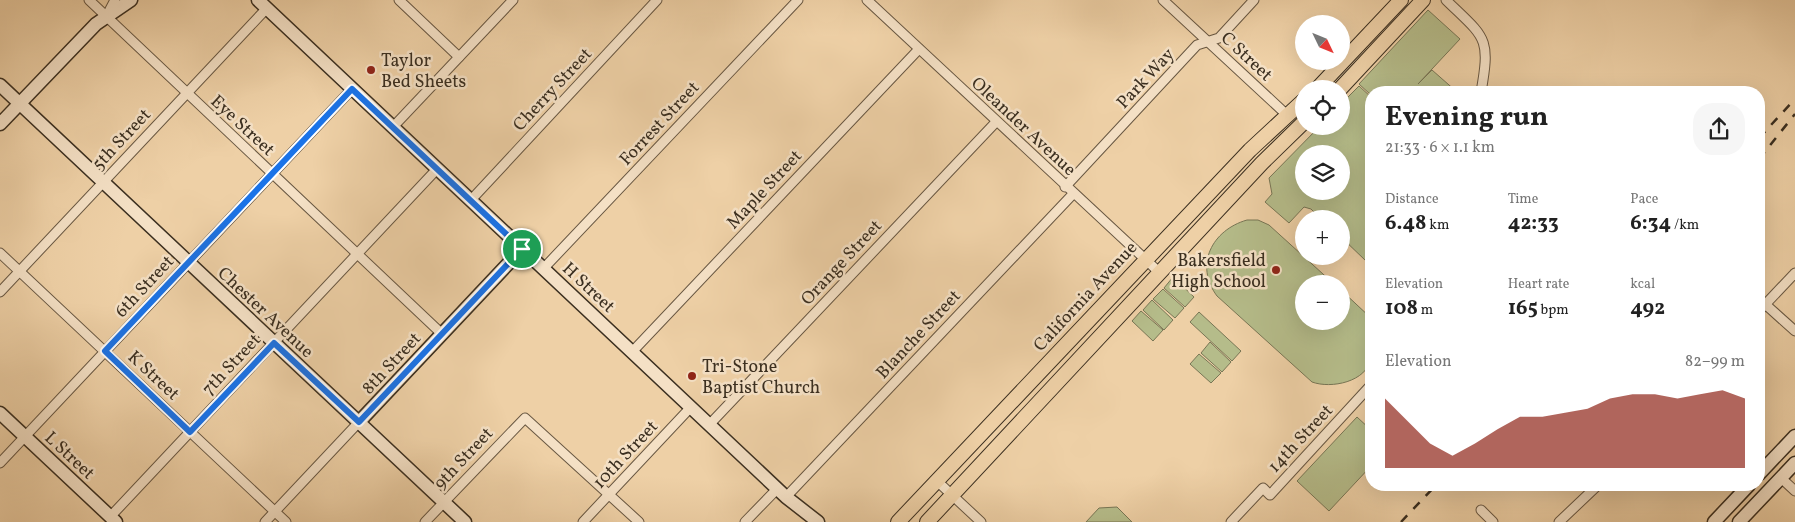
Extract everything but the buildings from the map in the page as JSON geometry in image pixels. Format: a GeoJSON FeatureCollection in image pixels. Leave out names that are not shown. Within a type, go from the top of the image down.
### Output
{"type":"FeatureCollection","features":[{"type":"Feature","properties":{"kind":"main road"},"geometry":{"type":"LineString","coordinates":[[1325,80],[1401,0]]}},
{"type":"Feature","properties":{"kind":"main road"},"geometry":{"type":"LineString","coordinates":[[1348,80],[1423,0]]}},
{"type":"Feature","properties":{"kind":"main road","name":"California Avenue"},"geometry":{"type":"LineString","coordinates":[[898,522],[1145,260],[1243,158],[1295,108]]}},
{"type":"Feature","properties":{"kind":"main road"},"geometry":{"type":"LineString","coordinates":[[927,522],[1295,131]]}},
{"type":"Feature","properties":{"kind":"street","name":"Eye Street"},"geometry":{"type":"LineString","coordinates":[[89,0],[186,94],[442,334]]}},
{"type":"Feature","properties":{"kind":"street"},"geometry":{"type":"LineString","coordinates":[[106,16],[115,0]]}},
{"type":"Feature","properties":{"kind":"street"},"geometry":{"type":"LineString","coordinates":[[0,124],[86,34],[106,16],[131,0]]}},
{"type":"Feature","properties":{"kind":"street"},"geometry":{"type":"LineString","coordinates":[[399,0],[459,57]]}},
{"type":"Feature","properties":{"kind":"street"},"geometry":{"type":"LineString","coordinates":[[393,127],[513,0]]}},
{"type":"Feature","properties":{"kind":"street","name":"Cherry Street"},"geometry":{"type":"LineString","coordinates":[[471,200],[657,0]]}},
{"type":"Feature","properties":{"kind":"street","name":"Forrest Street"},"geometry":{"type":"LineString","coordinates":[[544,269],[798,0]]}},
{"type":"Feature","properties":{"kind":"street","name":"Oleander Avenue"},"geometry":{"type":"LineString","coordinates":[[867,0],[1073,194],[1160,273]]}},
{"type":"Feature","properties":{"kind":"street","name":"C Street"},"geometry":{"type":"LineString","coordinates":[[1163,0],[1287,115]]}},
{"type":"Feature","properties":{"kind":"street","name":"Park Way"},"geometry":{"type":"LineString","coordinates":[[1065,186],[1198,45],[1219,38],[1254,0]]}},
{"type":"Feature","properties":{"kind":"street"},"geometry":{"type":"LineString","coordinates":[[1446,0],[1480,34],[1487,49],[1482,86]]}},
{"type":"Feature","properties":{"kind":"street","name":"H Street"},"geometry":{"type":"LineString","coordinates":[[262,4],[782,493],[818,522]]}},
{"type":"Feature","properties":{"kind":"street","name":"5th Street"},"geometry":{"type":"LineString","coordinates":[[0,292],[186,94],[262,4]]}},
{"type":"Feature","properties":{"kind":"street","name":"Maple Street"},"geometry":{"type":"LineString","coordinates":[[632,352],[919,49]]}},
{"type":"Feature","properties":{"kind":"street","name":"Chester Avenue"},"geometry":{"type":"LineString","coordinates":[[0,86],[465,522]]}},
{"type":"Feature","properties":{"kind":"street","name":"6th Street"},"geometry":{"type":"LineString","coordinates":[[0,463],[352,89]]}},
{"type":"Feature","properties":{"kind":"street","name":"Orange Street"},"geometry":{"type":"LineString","coordinates":[[710,425],[996,122]]}},
{"type":"Feature","properties":{"kind":"street","name":"7th Street"},"geometry":{"type":"LineString","coordinates":[[113,519],[190,432],[437,169]]}},
{"type":"Feature","properties":{"kind":"street","name":"Blanche Street"},"geometry":{"type":"LineString","coordinates":[[745,522],[782,493],[1073,194]]}},
{"type":"Feature","properties":{"kind":"street","name":"8th Street"},"geometry":{"type":"LineString","coordinates":[[265,522],[522,249]]}},
{"type":"Feature","properties":{"kind":"street","name":"K Street"},"geometry":{"type":"LineString","coordinates":[[0,252],[286,522]]}},
{"type":"Feature","properties":{"kind":"street"},"geometry":{"type":"LineString","coordinates":[[1765,305],[1795,273]]}},
{"type":"Feature","properties":{"kind":"street"},"geometry":{"type":"LineString","coordinates":[[1765,310],[1795,331]]}},
{"type":"Feature","properties":{"kind":"street","name":"14th Street"},"geometry":{"type":"LineString","coordinates":[[1231,522],[1263,488],[1270,494],[1365,391]]}},
{"type":"Feature","properties":{"kind":"street","name":"10th Street"},"geometry":{"type":"LineString","coordinates":[[583,522],[691,407]]}},
{"type":"Feature","properties":{"kind":"street","name":"L Street"},"geometry":{"type":"LineString","coordinates":[[0,413],[113,519]]}},
{"type":"Feature","properties":{"kind":"street","name":"9th Street"},"geometry":{"type":"LineString","coordinates":[[425,522],[525,418],[609,494]]}},
{"type":"Feature","properties":{"kind":"street"},"geometry":{"type":"LineString","coordinates":[[1765,468],[1795,436]]}},
{"type":"Feature","properties":{"kind":"street"},"geometry":{"type":"LineString","coordinates":[[1739,522],[1795,463]]}},
{"type":"Feature","properties":{"kind":"street"},"geometry":{"type":"LineString","coordinates":[[1781,478],[1795,491]]}},
{"type":"Feature","properties":{"kind":"street"},"geometry":{"type":"LineString","coordinates":[[937,481],[981,522]]}},
{"type":"Feature","properties":{"kind":"street"},"geometry":{"type":"LineString","coordinates":[[1559,522],[1592,491]]}},
{"type":"Feature","properties":{"kind":"street"},"geometry":{"type":"LineString","coordinates":[[1714,522],[1743,491]]}},
{"type":"Feature","properties":{"kind":"street","name":"H Street"},"geometry":{"type":"LineString","coordinates":[[782,493],[805,522]]}},
{"type":"Feature","properties":{"kind":"street"},"geometry":{"type":"LineString","coordinates":[[609,494],[639,522]]}},
{"type":"Feature","properties":{"kind":"street"},"geometry":{"type":"LineString","coordinates":[[1481,510],[1493,522]]}},
{"type":"Feature","properties":{"kind":"green space"},"geometry":{"type":"Polygon","coordinates":[[[1428,10],[1460,39],[1418,84],[1432,70],[1450,86],[1365,86],[1365,90],[1359,84],[1428,10]]]}},
{"type":"Feature","properties":{"kind":"green space"},"geometry":{"type":"Polygon","coordinates":[[[1359,86],[1365,92],[1365,260],[1350,246],[1350,210],[1312,210],[1304,207],[1301,210],[1295,210],[1295,217],[1289,223],[1265,202],[1272,194],[1269,178],[1295,151],[1295,200],[1350,200],[1350,145],[1301,145],[1311,135],[1350,135],[1350,95],[1359,86]]]}},
{"type":"Feature","properties":{"kind":"green space"},"geometry":{"type":"Polygon","coordinates":[[[1247,220],[1258,220],[1269,225],[1295,249],[1295,265],[1313,265],[1324,275],[1295,275],[1295,330],[1350,330],[1350,298],[1365,312],[1365,370],[1363,373],[1347,382],[1338,384],[1329,385],[1312,382],[1217,296],[1210,284],[1207,261],[1210,250],[1224,232],[1247,220]]]}},
{"type":"Feature","properties":{"kind":"green space"},"geometry":{"type":"Polygon","coordinates":[[[1173,277],[1194,297],[1185,307],[1164,288],[1173,277]]]}},
{"type":"Feature","properties":{"kind":"green space"},"geometry":{"type":"Polygon","coordinates":[[[1163,289],[1184,308],[1175,318],[1153,299],[1163,289]]]}},
{"type":"Feature","properties":{"kind":"green space"},"geometry":{"type":"Polygon","coordinates":[[[1152,300],[1173,320],[1164,330],[1143,310],[1152,300]]]}},
{"type":"Feature","properties":{"kind":"green space"},"geometry":{"type":"Polygon","coordinates":[[[1141,311],[1163,330],[1153,341],[1132,321],[1141,311]]]}},
{"type":"Feature","properties":{"kind":"green space"},"geometry":{"type":"Polygon","coordinates":[[[1199,312],[1241,351],[1232,361],[1190,322],[1199,312]]]}},
{"type":"Feature","properties":{"kind":"green space"},"geometry":{"type":"Polygon","coordinates":[[[1210,342],[1231,362],[1222,372],[1201,353],[1210,342]]]}},
{"type":"Feature","properties":{"kind":"green space"},"geometry":{"type":"Polygon","coordinates":[[[1199,354],[1221,373],[1211,383],[1190,364],[1199,354]]]}},
{"type":"Feature","properties":{"kind":"green space"},"geometry":{"type":"Polygon","coordinates":[[[1357,417],[1365,424],[1365,472],[1329,511],[1297,481],[1357,417]]]}},
{"type":"Feature","properties":{"kind":"green space"},"geometry":{"type":"Polygon","coordinates":[[[1117,507],[1132,522],[1086,522],[1099,508],[1117,507]]]}},
{"type":"Feature","properties":{"kind":"railway"},"geometry":{"type":"LineString","coordinates":[[1765,132],[1795,99]]}},
{"type":"Feature","properties":{"kind":"railway"},"geometry":{"type":"LineString","coordinates":[[1765,152],[1795,114]]}},
{"type":"Feature","properties":{"kind":"railway"},"geometry":{"type":"LineString","coordinates":[[1401,522],[1430,491]]}},
{"type":"Feature","properties":{"kind":"place","name":"Taylor Bed Sheets"},"geometry":{"type":"Point","coordinates":[371,70]}},
{"type":"Feature","properties":{"kind":"place","name":"Bakersfield High School"},"geometry":{"type":"Point","coordinates":[1276,270]}},
{"type":"Feature","properties":{"kind":"place","name":"Tri-Stone Baptist Church"},"geometry":{"type":"Point","coordinates":[692,376]}},
{"type":"Feature","properties":{"kind":"route"},"geometry":{"type":"LineString","coordinates":[[352,89],[522,249],[359,422],[274,343],[190,432],[105,351],[352,89]]}}]}
